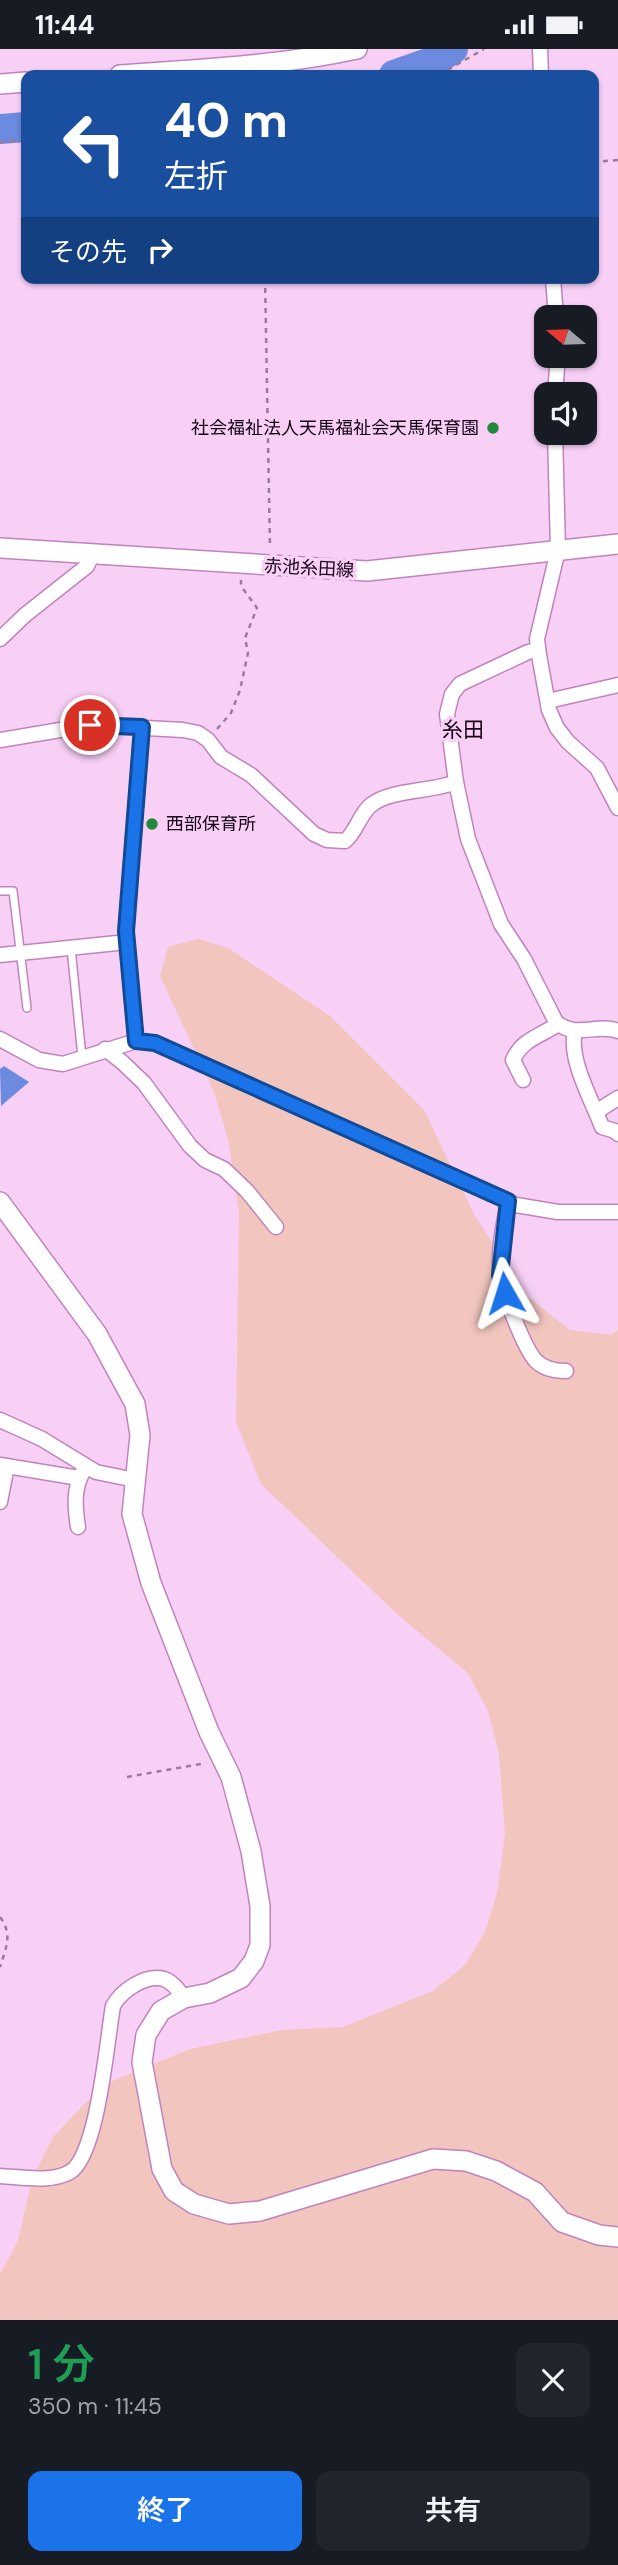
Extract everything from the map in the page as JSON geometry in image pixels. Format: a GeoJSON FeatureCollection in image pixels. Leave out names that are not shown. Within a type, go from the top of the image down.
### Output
{"type":"FeatureCollection","features":[{"type":"Feature","properties":{"kind":"street"},"geometry":{"type":"LineString","coordinates":[[190,70],[259,65],[357,49]]}},
{"type":"Feature","properties":{"kind":"street"},"geometry":{"type":"LineString","coordinates":[[540,49],[541,70]]}},
{"type":"Feature","properties":{"kind":"street"},"geometry":{"type":"LineString","coordinates":[[0,84],[21,82]]}},
{"type":"Feature","properties":{"kind":"street"},"geometry":{"type":"LineString","coordinates":[[553,284],[555,305]]}},
{"type":"Feature","properties":{"kind":"street"},"geometry":{"type":"LineString","coordinates":[[555,445],[558,550],[537,639],[538,650],[548,701],[557,728],[597,768],[618,809]]}},
{"type":"Feature","properties":{"kind":"street","name":"赤池糸田線"},"geometry":{"type":"LineString","coordinates":[[0,548],[367,571],[618,544]]}},
{"type":"Feature","properties":{"kind":"street"},"geometry":{"type":"LineString","coordinates":[[0,639],[25,615],[88,566],[93,553]]}},
{"type":"Feature","properties":{"kind":"street"},"geometry":{"type":"LineString","coordinates":[[538,650],[528,652],[460,684],[452,694],[447,714],[456,782],[468,839],[501,924],[524,959],[558,1024],[575,1031],[610,1028],[618,1031]]}},
{"type":"Feature","properties":{"kind":"street"},"geometry":{"type":"LineString","coordinates":[[548,701],[618,685]]}},
{"type":"Feature","properties":{"kind":"street"},"geometry":{"type":"LineString","coordinates":[[0,740],[90,725],[198,733],[208,740],[221,757],[251,775],[314,834],[327,840],[345,841],[355,833],[370,806],[384,799],[444,787],[456,782]]}},
{"type":"Feature","properties":{"kind":"street"},"geometry":{"type":"LineString","coordinates":[[136,1041],[127,942],[127,907],[142,727]]}},
{"type":"Feature","properties":{"kind":"street"},"geometry":{"type":"LineString","coordinates":[[0,955],[127,942]]}},
{"type":"Feature","properties":{"kind":"street"},"geometry":{"type":"LineString","coordinates":[[523,1080],[513,1060],[515,1055],[527,1041],[558,1024]]}},
{"type":"Feature","properties":{"kind":"street"},"geometry":{"type":"LineString","coordinates":[[575,1031],[574,1055],[602,1128],[618,1134]]}},
{"type":"Feature","properties":{"kind":"street"},"geometry":{"type":"LineString","coordinates":[[0,1039],[39,1060],[63,1064],[136,1041],[155,1043],[508,1201],[558,1212],[618,1212]]}},
{"type":"Feature","properties":{"kind":"street"},"geometry":{"type":"LineString","coordinates":[[105,1049],[144,1083],[190,1146],[205,1160],[224,1169],[247,1191],[276,1227]]}},
{"type":"Feature","properties":{"kind":"street"},"geometry":{"type":"LineString","coordinates":[[596,1112],[618,1098]]}},
{"type":"Feature","properties":{"kind":"street"},"geometry":{"type":"LineString","coordinates":[[508,1201],[500,1275],[505,1293],[527,1349],[537,1363],[552,1371],[566,1371]]}},
{"type":"Feature","properties":{"kind":"street"},"geometry":{"type":"LineString","coordinates":[[0,1202],[97,1334],[135,1404],[140,1435],[132,1514],[151,1583],[209,1732],[232,1777],[251,1851],[260,1906],[260,1945],[254,1961],[241,1978],[210,1993],[184,1998],[162,2011],[146,2035],[142,2062],[162,2169],[174,2191],[194,2204],[229,2214],[260,2211],[433,2159],[466,2161],[496,2171],[535,2192],[562,2222],[598,2235],[618,2237]]}},
{"type":"Feature","properties":{"kind":"street"},"geometry":{"type":"LineString","coordinates":[[0,1420],[42,1439],[83,1472]]}},
{"type":"Feature","properties":{"kind":"street"},"geometry":{"type":"LineString","coordinates":[[0,1502],[3,1465],[96,1472],[135,1480]]}},
{"type":"Feature","properties":{"kind":"street"},"geometry":{"type":"LineString","coordinates":[[78,1527],[74,1505],[83,1472]]}},
{"type":"Feature","properties":{"kind":"street"},"geometry":{"type":"LineString","coordinates":[[0,2176],[60,2176],[72,2171],[83,2157],[97,2108],[113,2006],[120,1993],[145,1980],[163,1979],[175,1986],[184,1998]]}},
{"type":"Feature","properties":{"kind":"lane"},"geometry":{"type":"LineString","coordinates":[[0,891],[13,891],[27,1008]]}},
{"type":"Feature","properties":{"kind":"lane"},"geometry":{"type":"LineString","coordinates":[[71,948],[82,1057]]}},
{"type":"Feature","properties":{"kind":"path"},"geometry":{"type":"LineString","coordinates":[[448,70],[484,49]]}},
{"type":"Feature","properties":{"kind":"path"},"geometry":{"type":"LineString","coordinates":[[0,142],[21,140]]}},
{"type":"Feature","properties":{"kind":"path"},"geometry":{"type":"LineString","coordinates":[[599,162],[618,160]]}},
{"type":"Feature","properties":{"kind":"path"},"geometry":{"type":"LineString","coordinates":[[265,284],[271,566]]}},
{"type":"Feature","properties":{"kind":"path"},"geometry":{"type":"LineString","coordinates":[[208,740],[231,713],[240,689],[248,653],[245,638],[257,608],[241,586],[241,564]]}},
{"type":"Feature","properties":{"kind":"path"},"geometry":{"type":"LineString","coordinates":[[127,1777],[222,1758]]}},
{"type":"Feature","properties":{"kind":"path"},"geometry":{"type":"LineString","coordinates":[[0,1917],[7,1926],[8,1941],[0,1967]]}},
{"type":"Feature","properties":{"kind":"shaded area"},"geometry":{"type":"Polygon","coordinates":[[[198,939],[228,948],[330,1016],[424,1110],[475,1216],[527,1296],[570,1330],[611,1335],[618,1330],[618,2320],[0,2320],[0,2274],[18,2241],[32,2179],[53,2137],[103,2085],[190,2049],[282,2030],[343,2027],[433,1991],[465,1965],[485,1932],[497,1893],[505,1834],[499,1754],[488,1711],[468,1673],[397,1614],[261,1484],[236,1422],[239,1213],[229,1143],[214,1092],[160,976],[168,947],[198,939]]]}},
{"type":"Feature","properties":{"kind":"water"},"geometry":{"type":"Polygon","coordinates":[[[4,1066],[29,1082],[1,1106],[0,1069],[4,1066]]]}},
{"type":"Feature","properties":{"kind":"waterway"},"geometry":{"type":"LineString","coordinates":[[408,70],[434,61],[453,49]]}},
{"type":"Feature","properties":{"kind":"waterway"},"geometry":{"type":"LineString","coordinates":[[0,129],[21,127]]}},
{"type":"Feature","properties":{"kind":"place","name":"社会福祉法人天馬福祉会天馬保育園"},"geometry":{"type":"Point","coordinates":[493,428]}},
{"type":"Feature","properties":{"kind":"place","name":"西部保育所"},"geometry":{"type":"Point","coordinates":[152,824]}},
{"type":"Feature","properties":{"kind":"district","name":"糸田"},"geometry":{"type":"Point","coordinates":[463,730]}},
{"type":"Feature","properties":{"kind":"route"},"geometry":{"type":"LineString","coordinates":[[90,725],[142,727],[126,931],[136,1041],[155,1043],[508,1201],[500,1275],[505,1293]]}}]}
